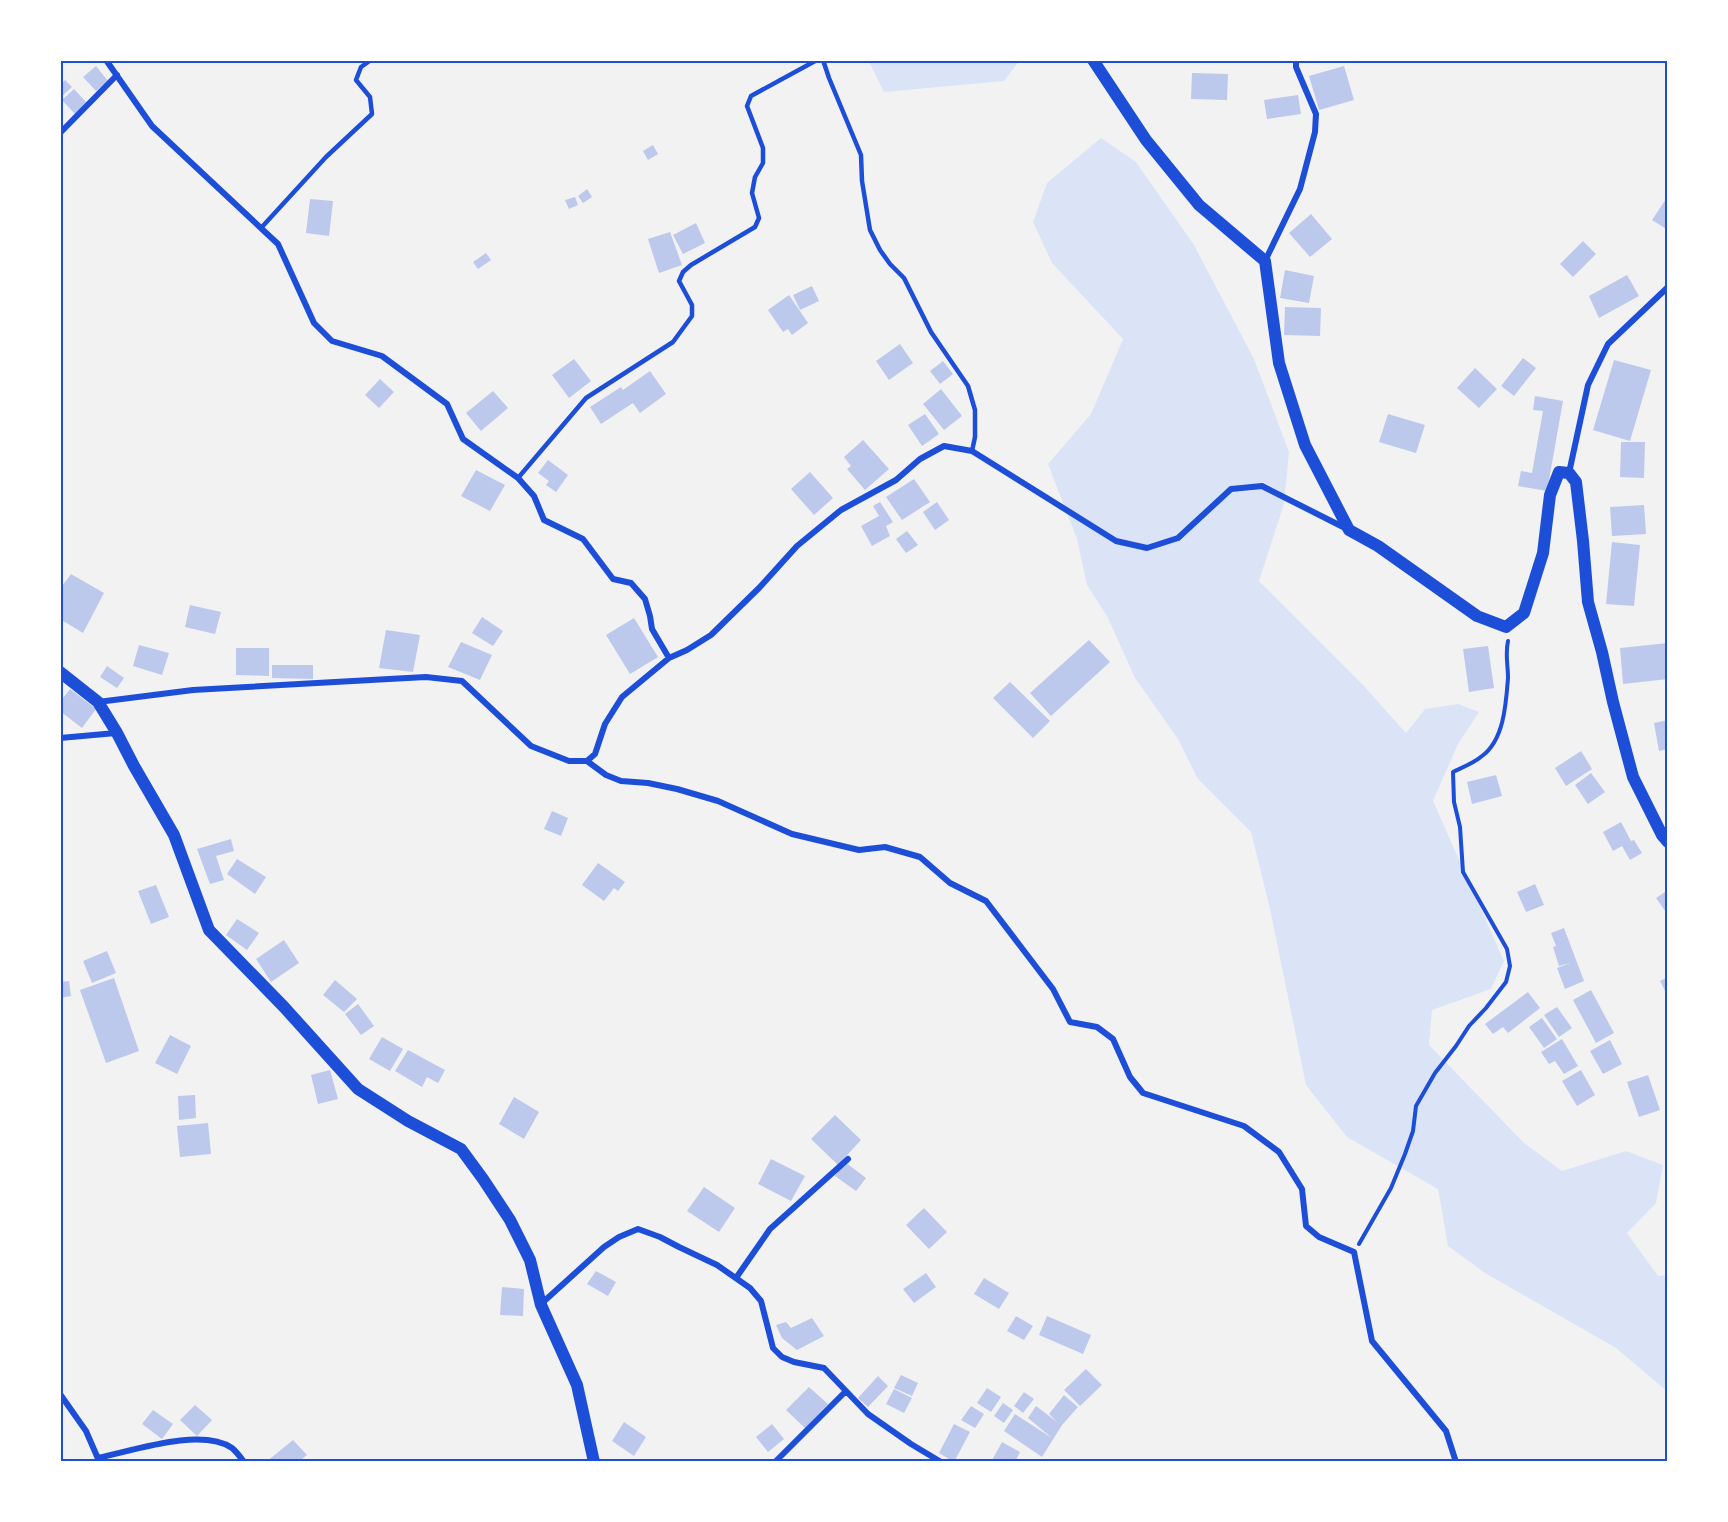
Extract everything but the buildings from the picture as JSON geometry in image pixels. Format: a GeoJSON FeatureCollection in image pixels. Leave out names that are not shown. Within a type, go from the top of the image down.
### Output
{"type":"FeatureCollection","features":[{"type":"Feature","properties":{"kind":"main road"},"geometry":{"type":"LineString","coordinates":[[1093,60],[1146,140],[1199,205],[1265,261],[1279,363],[1305,445],[1350,530],[1378,546],[1477,616],[1506,627],[1524,613],[1543,553],[1550,495],[1558,472],[1569,473],[1576,482],[1588,602],[1613,702],[1633,777],[1662,835],[1668,842]]}},
{"type":"Feature","properties":{"kind":"main road"},"geometry":{"type":"LineString","coordinates":[[60,672],[98,702],[117,733],[174,835],[209,930],[284,1007],[358,1089],[408,1121],[460,1149],[483,1179],[510,1220],[530,1260],[541,1305],[577,1385],[594,1462]]}},
{"type":"Feature","properties":{"kind":"street"},"geometry":{"type":"LineString","coordinates":[[106,60],[152,126],[279,244],[314,323],[332,341],[382,356],[447,404],[463,439],[518,478],[534,496],[544,520],[583,539],[613,579],[631,583],[645,599],[652,629],[669,658]]}},
{"type":"Feature","properties":{"kind":"street"},"geometry":{"type":"LineString","coordinates":[[1265,261],[1300,189],[1315,132],[1316,114],[1296,67],[1296,60]]}},
{"type":"Feature","properties":{"kind":"street"},"geometry":{"type":"LineString","coordinates":[[60,133],[117,75]]}},
{"type":"Feature","properties":{"kind":"street"},"geometry":{"type":"LineString","coordinates":[[1569,473],[1588,385],[1608,344],[1668,287]]}},
{"type":"Feature","properties":{"kind":"street"},"geometry":{"type":"LineString","coordinates":[[587,761],[595,754],[605,724],[622,697],[669,658],[711,635],[759,588],[797,546],[841,510],[896,480],[920,459],[944,446],[972,451],[1116,541],[1147,548],[1178,538],[1231,489],[1262,486],[1350,530]]}},
{"type":"Feature","properties":{"kind":"street"},"geometry":{"type":"LineString","coordinates":[[98,702],[193,690],[426,677],[462,681],[531,746],[569,761],[587,761],[606,775],[621,781],[648,783],[718,801],[792,834],[860,850],[885,848],[920,857],[950,883],[986,901],[1053,989],[1070,1022],[1097,1028],[1113,1039],[1130,1077],[1143,1093],[1244,1126],[1279,1152],[1302,1189],[1306,1226],[1318,1237],[1354,1252],[1372,1341],[1446,1431],[1456,1462]]}},
{"type":"Feature","properties":{"kind":"street"},"geometry":{"type":"LineString","coordinates":[[60,738],[117,733]]}},
{"type":"Feature","properties":{"kind":"street"},"geometry":{"type":"LineString","coordinates":[[735,1278],[770,1229],[848,1159]]}},
{"type":"Feature","properties":{"kind":"street"},"geometry":{"type":"LineString","coordinates":[[541,1305],[604,1247],[619,1237],[638,1229],[660,1237],[717,1265],[750,1288],[761,1301],[773,1348],[782,1358],[824,1368],[868,1414],[941,1462]]}},
{"type":"Feature","properties":{"kind":"street"},"geometry":{"type":"LineString","coordinates":[[775,1462],[846,1391]]}},
{"type":"Feature","properties":{"kind":"street"},"geometry":{"type":"LineString","coordinates":[[60,1394],[86,1431],[99,1460],[183,1439],[207,1439],[232,1448],[244,1462]]}},
{"type":"Feature","properties":{"kind":"lane"},"geometry":{"type":"LineString","coordinates":[[261,228],[326,157],[372,114],[370,97],[356,80],[361,67],[371,60]]}},
{"type":"Feature","properties":{"kind":"lane"},"geometry":{"type":"LineString","coordinates":[[518,478],[586,398],[673,342],[692,316],[692,305],[679,281],[682,272],[755,227],[759,218],[752,192],[755,177],[763,163],[763,148],[747,106],[751,96],[817,60]]}},
{"type":"Feature","properties":{"kind":"lane"},"geometry":{"type":"LineString","coordinates":[[823,60],[861,156],[862,182],[870,230],[880,250],[904,278],[931,332],[968,386],[975,410],[975,437],[972,451]]}},
{"type":"Feature","properties":{"kind":"path"},"geometry":{"type":"LineString","coordinates":[[1354,1252],[1391,1188],[1413,1131],[1416,1106],[1435,1073],[1469,1026],[1506,982],[1510,966],[1507,949],[1463,872],[1460,826],[1454,802],[1454,772],[1484,756],[1499,736],[1508,675],[1506,627]]}},
{"type":"Feature","properties":{"kind":"shaded area"},"geometry":{"type":"Polygon","coordinates":[[[868,60],[1020,60],[1004,81],[884,92],[868,60]]]}},
{"type":"Feature","properties":{"kind":"shaded area"},"geometry":{"type":"Polygon","coordinates":[[[1101,138],[1136,162],[1194,245],[1254,359],[1289,452],[1284,504],[1259,581],[1363,685],[1406,733],[1425,709],[1458,704],[1479,712],[1458,744],[1433,801],[1504,961],[1491,989],[1432,1010],[1429,1045],[1524,1143],[1562,1171],[1626,1151],[1663,1165],[1656,1203],[1627,1233],[1658,1276],[1668,1275],[1668,1392],[1616,1348],[1485,1273],[1448,1246],[1438,1189],[1347,1137],[1306,1085],[1270,909],[1251,832],[1198,779],[1178,739],[1135,678],[1107,616],[1087,585],[1077,539],[1048,464],[1091,414],[1123,339],[1052,263],[1033,222],[1047,183],[1101,138]]]}}]}
